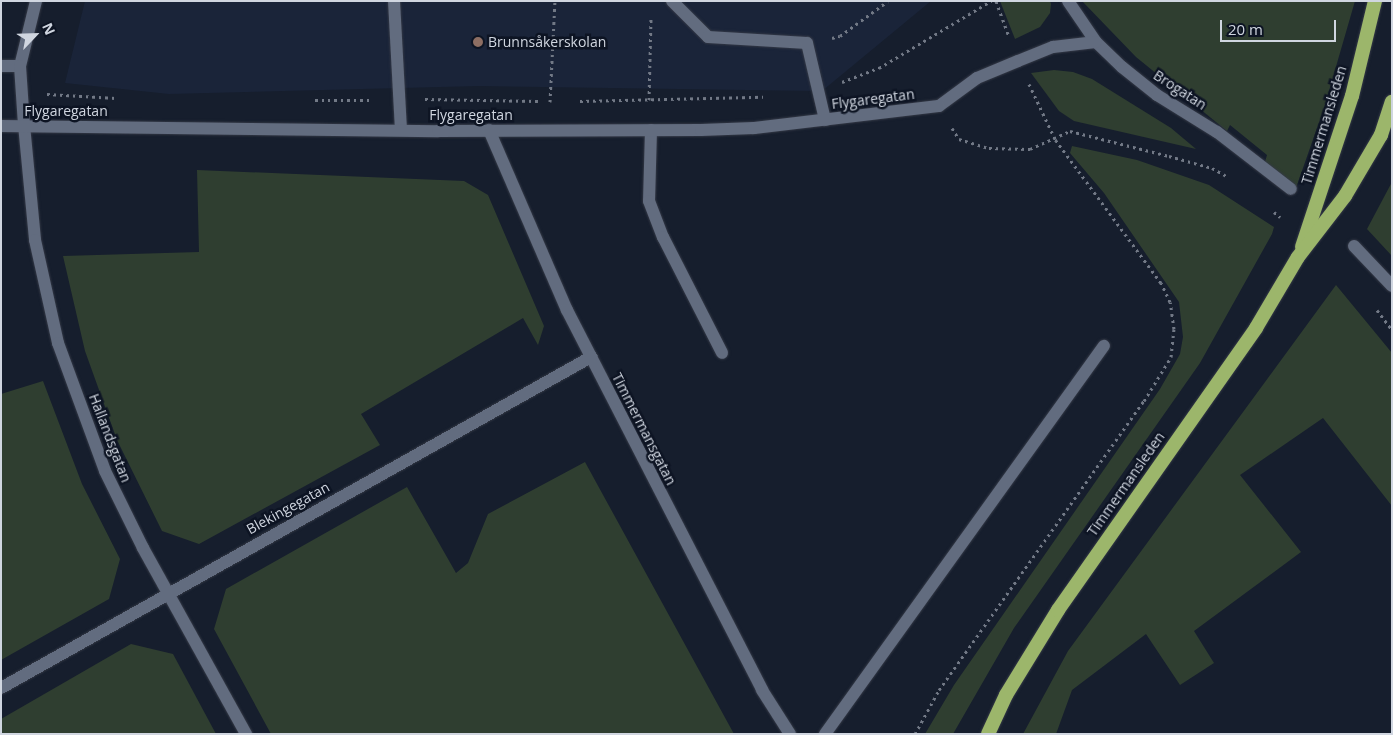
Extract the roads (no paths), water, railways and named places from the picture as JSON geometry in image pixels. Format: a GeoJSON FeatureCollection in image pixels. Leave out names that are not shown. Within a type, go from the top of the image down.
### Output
{"type":"FeatureCollection","features":[{"type":"Feature","properties":{"kind":"highway","name":"Timmermansleden"},"geometry":{"type":"LineString","coordinates":[[1298,257],[1352,96],[1375,1]]}},
{"type":"Feature","properties":{"kind":"highway","name":"Timmermansleden"},"geometry":{"type":"LineString","coordinates":[[988,734],[1006,695],[1058,610],[1256,328],[1298,257],[1345,196],[1381,135],[1392,102]]}},
{"type":"Feature","properties":{"kind":"highway"},"geometry":{"type":"LineString","coordinates":[[1381,135],[1392,116]]}},
{"type":"Feature","properties":{"kind":"street"},"geometry":{"type":"LineString","coordinates":[[1,66],[20,66],[36,1]]}},
{"type":"Feature","properties":{"kind":"street"},"geometry":{"type":"LineString","coordinates":[[394,1],[401,130]]}},
{"type":"Feature","properties":{"kind":"street"},"geometry":{"type":"LineString","coordinates":[[672,1],[708,37],[806,43],[824,120]]}},
{"type":"Feature","properties":{"kind":"street","name":"Brogatan"},"geometry":{"type":"LineString","coordinates":[[1068,1],[1096,42],[1157,95],[1217,132],[1291,189]]}},
{"type":"Feature","properties":{"kind":"street","name":"Flygaregatan"},"geometry":{"type":"LineString","coordinates":[[1,126],[401,130],[754,128],[939,106],[977,78],[1018,61],[1053,47],[1096,42]]}},
{"type":"Feature","properties":{"kind":"street","name":"Hallandsgatan"},"geometry":{"type":"LineString","coordinates":[[20,66],[35,240],[58,342],[104,471],[168,593],[246,734]]}},
{"type":"Feature","properties":{"kind":"street","name":"Timmermansgatan"},"geometry":{"type":"LineString","coordinates":[[489,130],[567,310],[762,690],[790,734]]}},
{"type":"Feature","properties":{"kind":"street"},"geometry":{"type":"LineString","coordinates":[[651,130],[649,201],[663,237],[722,353]]}},
{"type":"Feature","properties":{"kind":"street"},"geometry":{"type":"LineString","coordinates":[[1354,246],[1392,286]]}},
{"type":"Feature","properties":{"kind":"street"},"geometry":{"type":"LineString","coordinates":[[825,734],[1104,346]]}},
{"type":"Feature","properties":{"kind":"street","name":"Blekingegatan"},"geometry":{"type":"LineString","coordinates":[[1,688],[591,357]]}},
{"type":"Feature","properties":{"kind":"place","name":"Brunnsåkerskolan"},"geometry":{"type":"Point","coordinates":[478,42]}}]}
